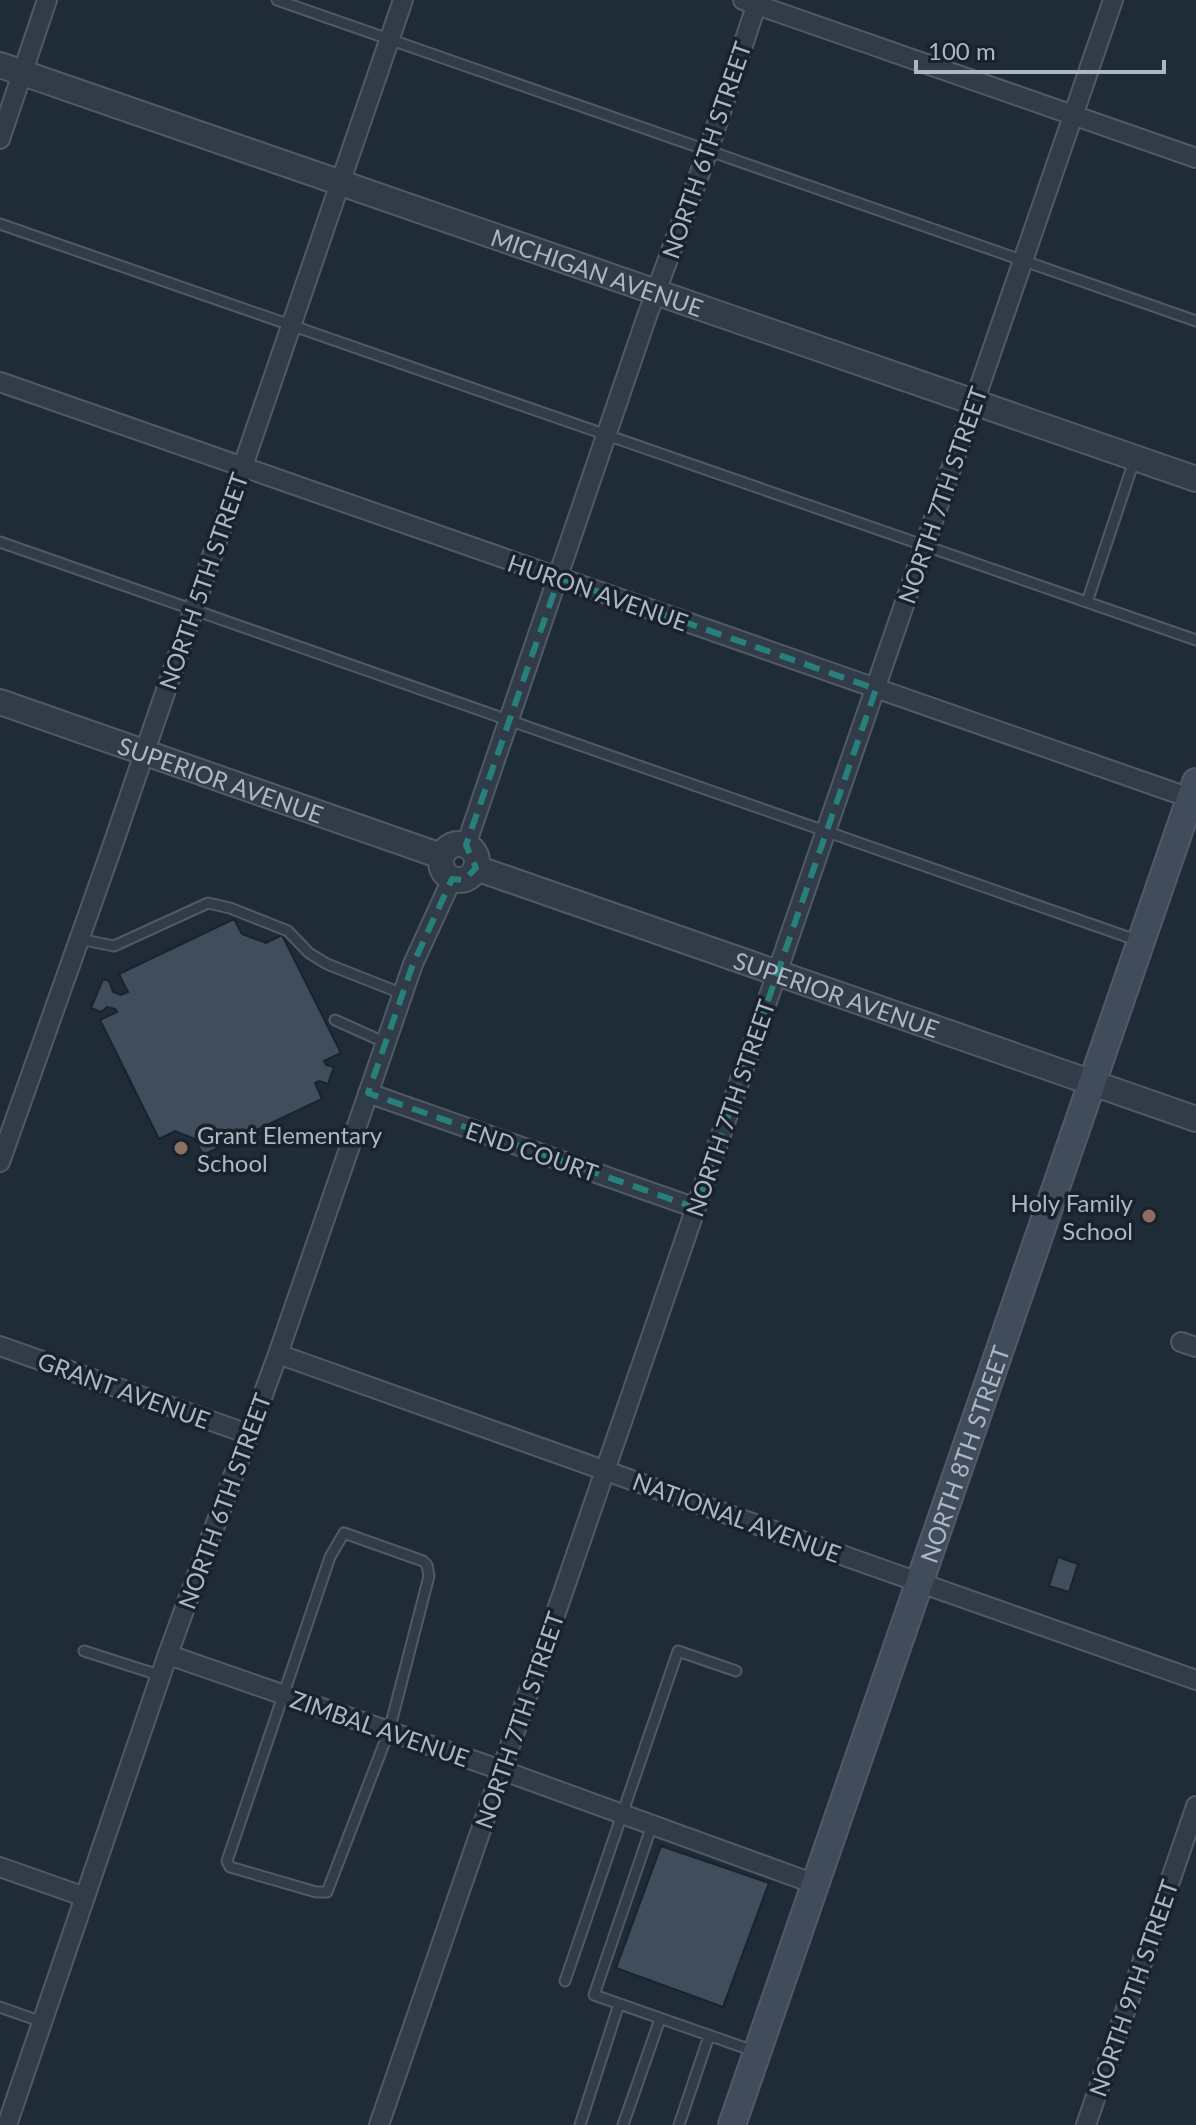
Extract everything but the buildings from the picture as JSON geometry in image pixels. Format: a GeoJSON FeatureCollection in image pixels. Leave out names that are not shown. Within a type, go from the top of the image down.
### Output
{"type":"FeatureCollection","features":[{"type":"Feature","properties":{"kind":"main road","name":"NORTH 8TH STREET"},"geometry":{"type":"LineString","coordinates":[[732,2125],[1091,1083],[1194,794]]}},
{"type":"Feature","properties":{"kind":"street"},"geometry":{"type":"LineString","coordinates":[[0,139],[11,69],[47,0]]}},
{"type":"Feature","properties":{"kind":"street","name":"NORTH 5TH STREET"},"geometry":{"type":"LineString","coordinates":[[0,1162],[403,0]]}},
{"type":"Feature","properties":{"kind":"street","name":"NORTH 7TH STREET"},"geometry":{"type":"LineString","coordinates":[[379,2125],[1113,0]]}},
{"type":"Feature","properties":{"kind":"street"},"geometry":{"type":"LineString","coordinates":[[753,2],[1196,158]]}},
{"type":"Feature","properties":{"kind":"street","name":"NORTH 6TH STREET"},"geometry":{"type":"LineString","coordinates":[[466,845],[708,151],[753,2]]}},
{"type":"Feature","properties":{"kind":"street","name":"MICHIGAN AVENUE"},"geometry":{"type":"LineString","coordinates":[[11,69],[1196,479]]}},
{"type":"Feature","properties":{"kind":"street","name":"HURON AVENUE"},"geometry":{"type":"LineString","coordinates":[[0,382],[876,689],[1194,794]]}},
{"type":"Feature","properties":{"kind":"street","name":"SUPERIOR AVENUE"},"geometry":{"type":"LineString","coordinates":[[0,702],[441,856]]}},
{"type":"Feature","properties":{"kind":"street"},"geometry":{"type":"LineString","coordinates":[[466,845],[477,857],[476,868],[464,880],[452,879],[441,867],[441,856],[448,846],[466,845]]}},
{"type":"Feature","properties":{"kind":"street","name":"SUPERIOR AVENUE"},"geometry":{"type":"LineString","coordinates":[[476,868],[1196,1119]]}},
{"type":"Feature","properties":{"kind":"street","name":"NORTH 6TH STREET"},"geometry":{"type":"LineString","coordinates":[[7,2125],[413,964],[452,879]]}},
{"type":"Feature","properties":{"kind":"street","name":"END COURT"},"geometry":{"type":"LineString","coordinates":[[368,1093],[696,1208]]}},
{"type":"Feature","properties":{"kind":"street","name":"GRANT AVENUE"},"geometry":{"type":"LineString","coordinates":[[0,1346],[248,1434]]}},
{"type":"Feature","properties":{"kind":"street","name":"NATIONAL AVENUE"},"geometry":{"type":"LineString","coordinates":[[278,1354],[1196,1680]]}},
{"type":"Feature","properties":{"kind":"street","name":"ZIMBAL AVENUE"},"geometry":{"type":"LineString","coordinates":[[169,1655],[501,1770],[815,1884]]}},
{"type":"Feature","properties":{"kind":"street","name":"NORTH 9TH STREET"},"geometry":{"type":"LineString","coordinates":[[1086,2125],[1196,1806]]}},
{"type":"Feature","properties":{"kind":"street"},"geometry":{"type":"LineString","coordinates":[[0,1867],[85,1897]]}},
{"type":"Feature","properties":{"kind":"lane"},"geometry":{"type":"LineString","coordinates":[[277,0],[1196,321]]}},
{"type":"Feature","properties":{"kind":"lane"},"geometry":{"type":"LineString","coordinates":[[0,224],[1196,640]]}},
{"type":"Feature","properties":{"kind":"lane"},"geometry":{"type":"LineString","coordinates":[[1087,602],[1135,458]]}},
{"type":"Feature","properties":{"kind":"lane"},"geometry":{"type":"LineString","coordinates":[[0,542],[1142,943]]}},
{"type":"Feature","properties":{"kind":"lane"},"geometry":{"type":"LineString","coordinates":[[79,939],[114,946],[208,903],[230,908],[288,931],[309,953],[327,964],[403,994]]}},
{"type":"Feature","properties":{"kind":"lane"},"geometry":{"type":"LineString","coordinates":[[335,1020],[386,1043]]}},
{"type":"Feature","properties":{"kind":"lane"},"geometry":{"type":"LineString","coordinates":[[349,1533],[416,1558],[427,1565],[429,1571],[389,1731],[327,1892],[316,1892],[230,1867],[227,1861],[230,1850],[330,1557],[341,1535],[349,1533]]}},
{"type":"Feature","properties":{"kind":"lane"},"geometry":{"type":"LineString","coordinates":[[84,1651],[162,1676]]}},
{"type":"Feature","properties":{"kind":"lane"},"geometry":{"type":"LineString","coordinates":[[565,1981],[678,1651],[736,1671]]}},
{"type":"Feature","properties":{"kind":"lane"},"geometry":{"type":"LineString","coordinates":[[652,1825],[594,1995],[757,2052]]}},
{"type":"Feature","properties":{"kind":"lane"},"geometry":{"type":"LineString","coordinates":[[580,2125],[619,2004]]}},
{"type":"Feature","properties":{"kind":"lane"},"geometry":{"type":"LineString","coordinates":[[0,2007],[43,2022]]}},
{"type":"Feature","properties":{"kind":"lane"},"geometry":{"type":"LineString","coordinates":[[623,2125],[660,2019]]}},
{"type":"Feature","properties":{"kind":"lane"},"geometry":{"type":"LineString","coordinates":[[679,2125],[709,2036]]}},
{"type":"Feature","properties":{"kind":"highlighted area"},"geometry":{"type":"Polygon","coordinates":[[[559,578],[876,689],[696,1208],[368,1093],[413,964],[452,879],[464,880],[476,868],[466,845],[559,578]]]}},
{"type":"Feature","properties":{"kind":"place","name":"Grant Elementary School"},"geometry":{"type":"Point","coordinates":[181,1148]}},
{"type":"Feature","properties":{"kind":"place","name":"Holy Family School"},"geometry":{"type":"Point","coordinates":[1149,1216]}}]}
